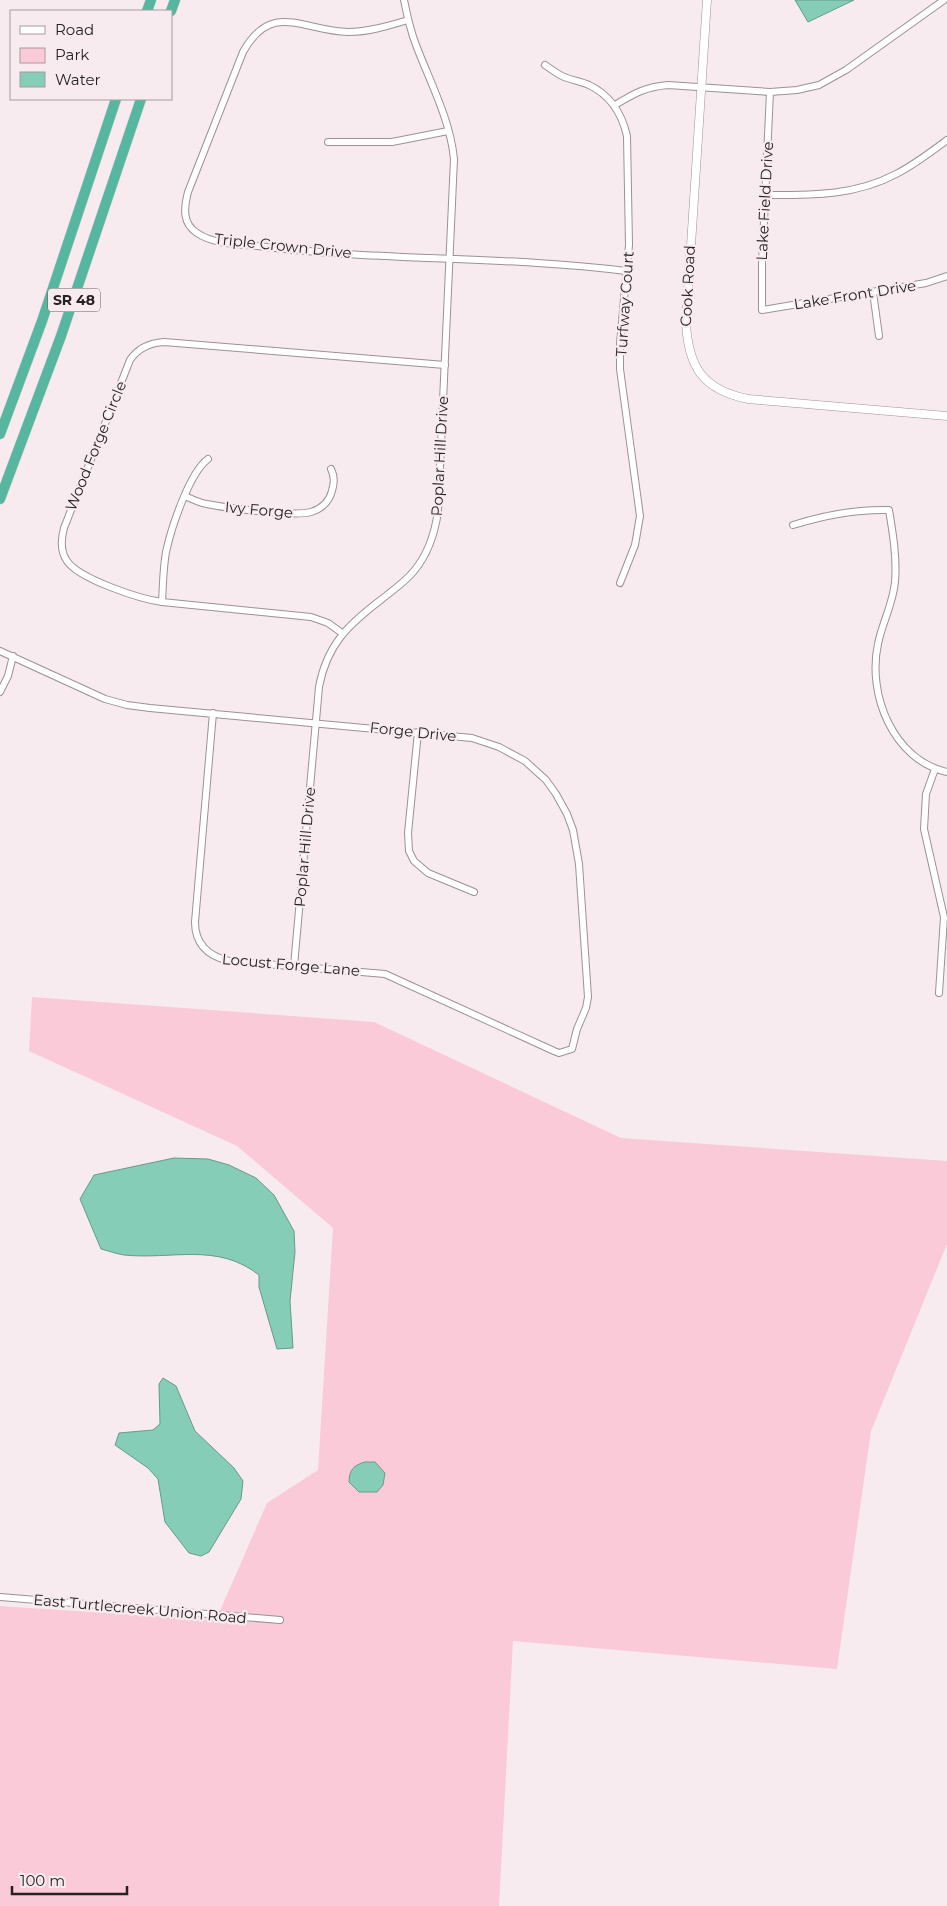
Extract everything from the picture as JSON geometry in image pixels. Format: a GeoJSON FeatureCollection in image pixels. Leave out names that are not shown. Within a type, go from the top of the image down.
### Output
{"type":"FeatureCollection","features":[{"type":"Feature","properties":{"kind":"highway","name":"SR 48"},"geometry":{"type":"LineString","coordinates":[[0,434],[45,312],[116,100]]}},
{"type":"Feature","properties":{"kind":"highway","name":"SR 48"},"geometry":{"type":"LineString","coordinates":[[0,499],[67,319],[141,100]]}},
{"type":"Feature","properties":{"kind":"street","name":"Poplar Hill Drive"},"geometry":{"type":"LineString","coordinates":[[294,966],[319,687],[324,664],[328,654],[342,634],[361,615],[406,579],[414,570],[429,545],[435,529],[438,511],[454,159],[448,131],[408,20],[404,0]]}},
{"type":"Feature","properties":{"kind":"street","name":"Cook Road"},"geometry":{"type":"LineString","coordinates":[[707,0],[686,322],[690,352],[698,370],[716,389],[729,395],[748,399],[947,416]]}},
{"type":"Feature","properties":{"kind":"street"},"geometry":{"type":"LineString","coordinates":[[615,106],[652,86],[668,85],[770,92],[797,90],[819,85],[831,79],[944,0]]}},
{"type":"Feature","properties":{"kind":"street","name":"Triple Crown Drive"},"geometry":{"type":"LineString","coordinates":[[408,20],[367,31],[327,30],[287,20],[276,22],[260,29],[252,37],[243,52],[188,192],[185,215],[190,226],[198,234],[208,239],[323,252],[574,264],[626,271]]}},
{"type":"Feature","properties":{"kind":"street","name":"Turfway Court"},"geometry":{"type":"LineString","coordinates":[[545,65],[562,76],[588,84],[597,89],[615,106],[625,126],[628,148],[629,245],[620,369],[640,516],[636,545],[620,583]]}},
{"type":"Feature","properties":{"kind":"street","name":"Lake Field Drive"},"geometry":{"type":"LineString","coordinates":[[762,310],[770,92]]}},
{"type":"Feature","properties":{"kind":"street"},"geometry":{"type":"LineString","coordinates":[[328,142],[392,142],[448,131]]}},
{"type":"Feature","properties":{"kind":"street"},"geometry":{"type":"LineString","coordinates":[[766,195],[815,196],[840,193],[868,186],[896,174],[947,140]]}},
{"type":"Feature","properties":{"kind":"street","name":"Lake Front Drive"},"geometry":{"type":"LineString","coordinates":[[762,310],[926,283],[947,276]]}},
{"type":"Feature","properties":{"kind":"street"},"geometry":{"type":"LineString","coordinates":[[873,292],[879,336]]}},
{"type":"Feature","properties":{"kind":"street","name":"Wood Forge Circle"},"geometry":{"type":"LineString","coordinates":[[342,634],[328,623],[311,617],[138,598],[80,572],[67,561],[61,545],[64,528],[130,360],[137,352],[152,343],[164,342],[445,365]]}},
{"type":"Feature","properties":{"kind":"street"},"geometry":{"type":"LineString","coordinates":[[162,602],[166,552],[185,496],[196,471],[208,459]]}},
{"type":"Feature","properties":{"kind":"street","name":"Ivy Forge"},"geometry":{"type":"LineString","coordinates":[[185,496],[197,502],[231,508],[288,513],[311,512],[325,504],[331,495],[334,479],[331,469]]}},
{"type":"Feature","properties":{"kind":"street"},"geometry":{"type":"LineString","coordinates":[[793,525],[816,518],[848,512],[889,510],[894,543],[895,582],[892,599],[877,645],[876,669],[880,696],[884,713],[892,731],[904,748],[935,769],[947,772]]}},
{"type":"Feature","properties":{"kind":"street","name":"Forge Drive"},"geometry":{"type":"LineString","coordinates":[[0,651],[116,703],[472,738],[515,754],[546,780],[565,809],[577,847],[588,997],[572,1049]]}},
{"type":"Feature","properties":{"kind":"street"},"geometry":{"type":"LineString","coordinates":[[0,692],[8,676],[14,656]]}},
{"type":"Feature","properties":{"kind":"street","name":"Locust Forge Lane"},"geometry":{"type":"LineString","coordinates":[[213,713],[195,915],[196,934],[204,949],[218,959],[229,962],[374,972],[391,975],[554,1052],[572,1049]]}},
{"type":"Feature","properties":{"kind":"street"},"geometry":{"type":"LineString","coordinates":[[418,732],[408,833],[409,851],[414,861],[428,873],[474,892]]}},
{"type":"Feature","properties":{"kind":"street"},"geometry":{"type":"LineString","coordinates":[[935,769],[926,794],[924,829],[944,917],[939,993]]}},
{"type":"Feature","properties":{"kind":"street","name":"East Turtlecreek Union Road"},"geometry":{"type":"LineString","coordinates":[[0,1597],[280,1620]]}},
{"type":"Feature","properties":{"kind":"green space"},"geometry":{"type":"Polygon","coordinates":[[[32,997],[374,1022],[621,1138],[947,1161],[947,1244],[871,1431],[837,1669],[513,1641],[499,1906],[0,1906],[0,1606],[216,1620],[267,1503],[318,1470],[333,1228],[237,1146],[29,1051],[32,997]]]}},
{"type":"Feature","properties":{"kind":"water"},"geometry":{"type":"Polygon","coordinates":[[[795,0],[854,0],[808,22],[795,0]]]}},
{"type":"Feature","properties":{"kind":"water"},"geometry":{"type":"Polygon","coordinates":[[[174,1158],[208,1159],[229,1165],[256,1178],[274,1195],[294,1231],[295,1252],[290,1301],[293,1348],[277,1349],[259,1287],[259,1275],[243,1265],[210,1255],[142,1256],[124,1255],[101,1249],[80,1199],[94,1175],[174,1158]]]}},
{"type":"Feature","properties":{"kind":"water"},"geometry":{"type":"Polygon","coordinates":[[[163,1378],[176,1386],[195,1431],[234,1468],[243,1481],[241,1499],[209,1552],[201,1556],[189,1553],[165,1522],[158,1479],[148,1468],[115,1445],[119,1433],[153,1430],[160,1424],[159,1384],[163,1378]]]}},
{"type":"Feature","properties":{"kind":"water"},"geometry":{"type":"Polygon","coordinates":[[[365,1462],[375,1462],[385,1473],[383,1485],[377,1492],[359,1492],[349,1482],[353,1469],[365,1462]]]}}]}
